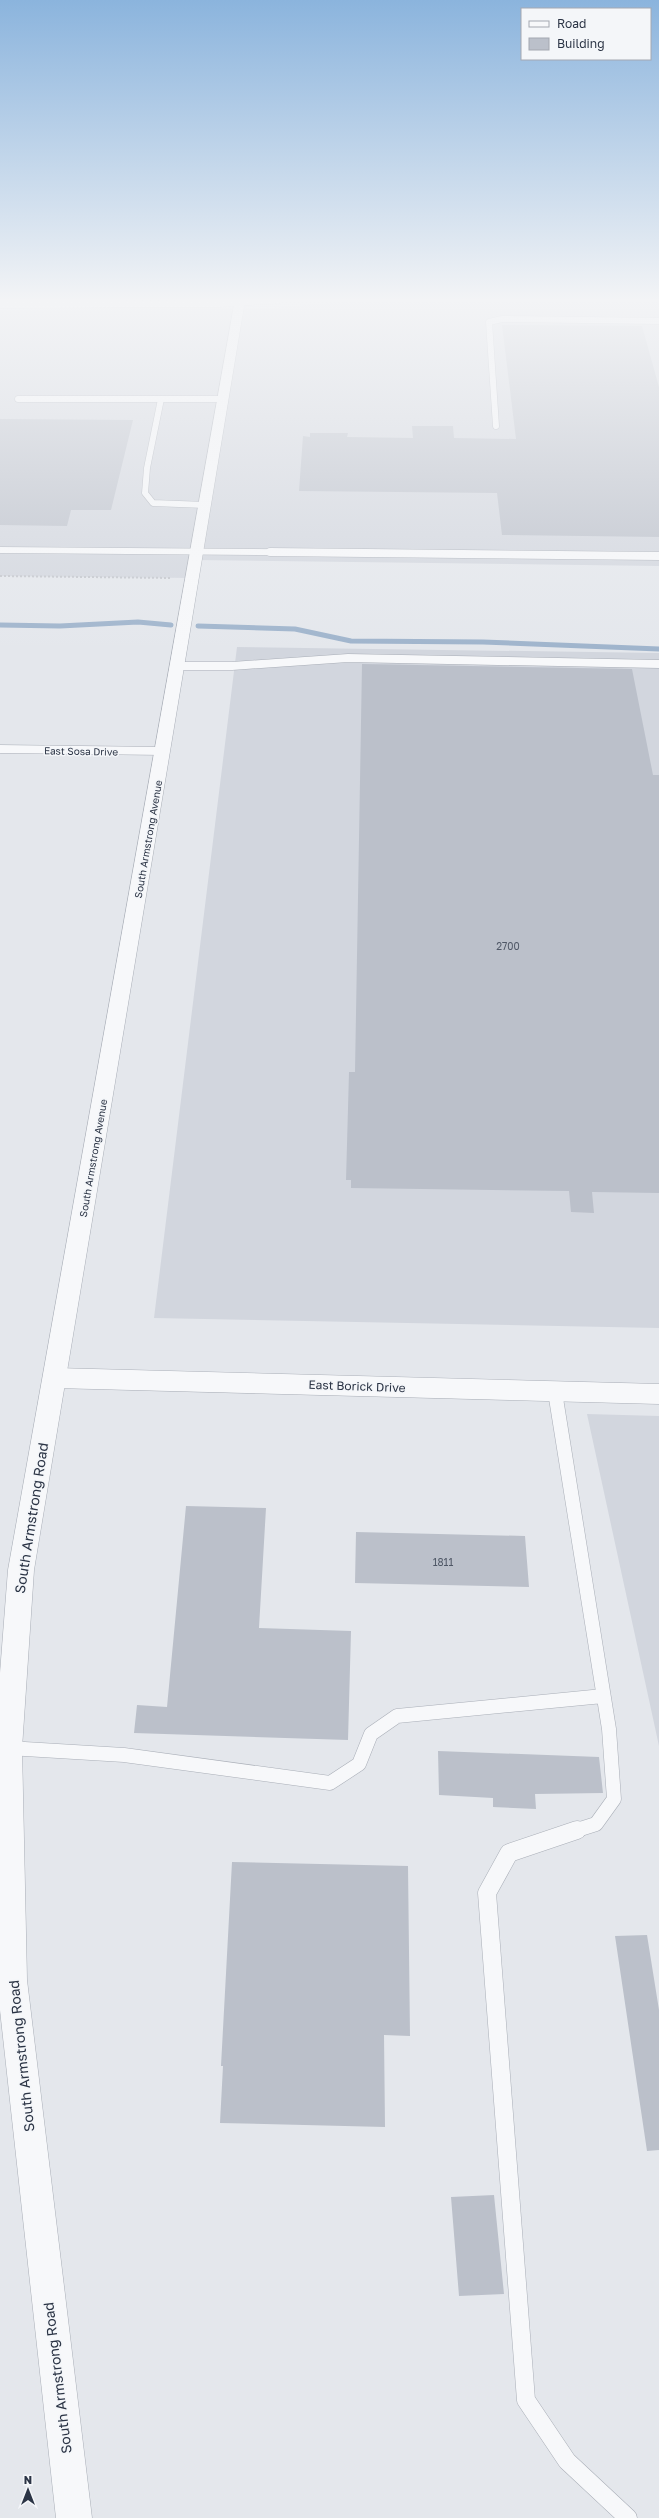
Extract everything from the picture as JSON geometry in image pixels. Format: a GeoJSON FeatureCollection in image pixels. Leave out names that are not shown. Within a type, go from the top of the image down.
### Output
{"type":"FeatureCollection","features":[{"type":"Feature","properties":{"kind":"street","name":"South Armstrong Avenue"},"geometry":{"type":"LineString","coordinates":[[55,1378],[220,418]]}},
{"type":"Feature","properties":{"kind":"street","name":"East Borick Drive"},"geometry":{"type":"LineString","coordinates":[[55,1378],[659,1394]]}},
{"type":"Feature","properties":{"kind":"street","name":"South Armstrong Road"},"geometry":{"type":"LineString","coordinates":[[55,1378],[20,1570],[8,1748],[12,1980],[74,2518]]}},
{"type":"Feature","properties":{"kind":"lane"},"geometry":{"type":"LineString","coordinates":[[157,418],[147,468],[145,493],[153,503],[171,505],[205,504]]}},
{"type":"Feature","properties":{"kind":"lane"},"geometry":{"type":"LineString","coordinates":[[495,418],[496,426]]}},
{"type":"Feature","properties":{"kind":"lane"},"geometry":{"type":"LineString","coordinates":[[0,550],[197,553],[659,556]]}},
{"type":"Feature","properties":{"kind":"lane"},"geometry":{"type":"LineString","coordinates":[[177,666],[232,666],[281,661],[348,658],[659,664]]}},
{"type":"Feature","properties":{"kind":"lane","name":"East Sosa Drive"},"geometry":{"type":"LineString","coordinates":[[0,749],[163,751]]}},
{"type":"Feature","properties":{"kind":"lane"},"geometry":{"type":"LineString","coordinates":[[555,1392],[609,1729],[614,1799],[596,1824],[509,1853],[487,1893],[526,2400],[567,2461],[628,2518]]}},
{"type":"Feature","properties":{"kind":"lane"},"geometry":{"type":"LineString","coordinates":[[8,1748],[124,1755],[330,1783],[359,1764],[371,1734],[397,1716],[603,1696]]}},
{"type":"Feature","properties":{"kind":"path"},"geometry":{"type":"LineString","coordinates":[[0,576],[193,578]]}},
{"type":"Feature","properties":{"kind":"shaded area"},"geometry":{"type":"Polygon","coordinates":[[[0,418],[659,418],[659,566],[196,560],[193,578],[0,576],[0,418]]]}},
{"type":"Feature","properties":{"kind":"shaded area"},"geometry":{"type":"Polygon","coordinates":[[[237,647],[659,653],[659,1328],[154,1318],[237,647]]]}},
{"type":"Feature","properties":{"kind":"shaded area"},"geometry":{"type":"Polygon","coordinates":[[[587,1414],[659,1416],[659,1746],[587,1414]]]}},
{"type":"Feature","properties":{"kind":"building"},"geometry":{"type":"Polygon","coordinates":[[[513,418],[659,418],[659,537],[502,535],[497,493],[299,491],[303,436],[310,437],[310,433],[348,433],[347,437],[413,438],[412,426],[453,426],[454,438],[516,439],[513,418]]]}},
{"type":"Feature","properties":{"kind":"building"},"geometry":{"type":"Polygon","coordinates":[[[0,419],[133,420],[111,510],[71,510],[67,526],[0,525],[0,419]]]}},
{"type":"Feature","properties":{"kind":"building"},"geometry":{"type":"Polygon","coordinates":[[[362,664],[632,669],[653,775],[659,775],[659,1193],[592,1192],[594,1213],[571,1212],[569,1191],[351,1188],[351,1180],[346,1180],[349,1072],[355,1072],[362,664]]]}},
{"type":"Feature","properties":{"kind":"building"},"geometry":{"type":"Polygon","coordinates":[[[186,1506],[266,1508],[259,1628],[351,1631],[348,1740],[134,1733],[137,1705],[167,1707],[186,1506]]]}},
{"type":"Feature","properties":{"kind":"building"},"geometry":{"type":"Polygon","coordinates":[[[356,1532],[525,1536],[529,1587],[355,1583],[356,1532]]]}},
{"type":"Feature","properties":{"kind":"building"},"geometry":{"type":"Polygon","coordinates":[[[438,1751],[599,1757],[603,1793],[535,1794],[536,1809],[493,1807],[493,1798],[439,1795],[438,1751]]]}},
{"type":"Feature","properties":{"kind":"building"},"geometry":{"type":"Polygon","coordinates":[[[232,1862],[408,1866],[410,2036],[384,2035],[385,2127],[220,2123],[223,2066],[221,2066],[232,1862]]]}},
{"type":"Feature","properties":{"kind":"building"},"geometry":{"type":"Polygon","coordinates":[[[647,1935],[659,2010],[659,2150],[647,2151],[615,1936],[647,1935]]]}},
{"type":"Feature","properties":{"kind":"building"},"geometry":{"type":"Polygon","coordinates":[[[494,2195],[504,2294],[459,2296],[451,2197],[494,2195]]]}},
{"type":"Feature","properties":{"kind":"waterway"},"geometry":{"type":"LineString","coordinates":[[0,625],[60,626],[138,622],[171,625]]}},
{"type":"Feature","properties":{"kind":"waterway"},"geometry":{"type":"LineString","coordinates":[[198,626],[295,629],[351,641],[483,642],[659,649]]}}]}
